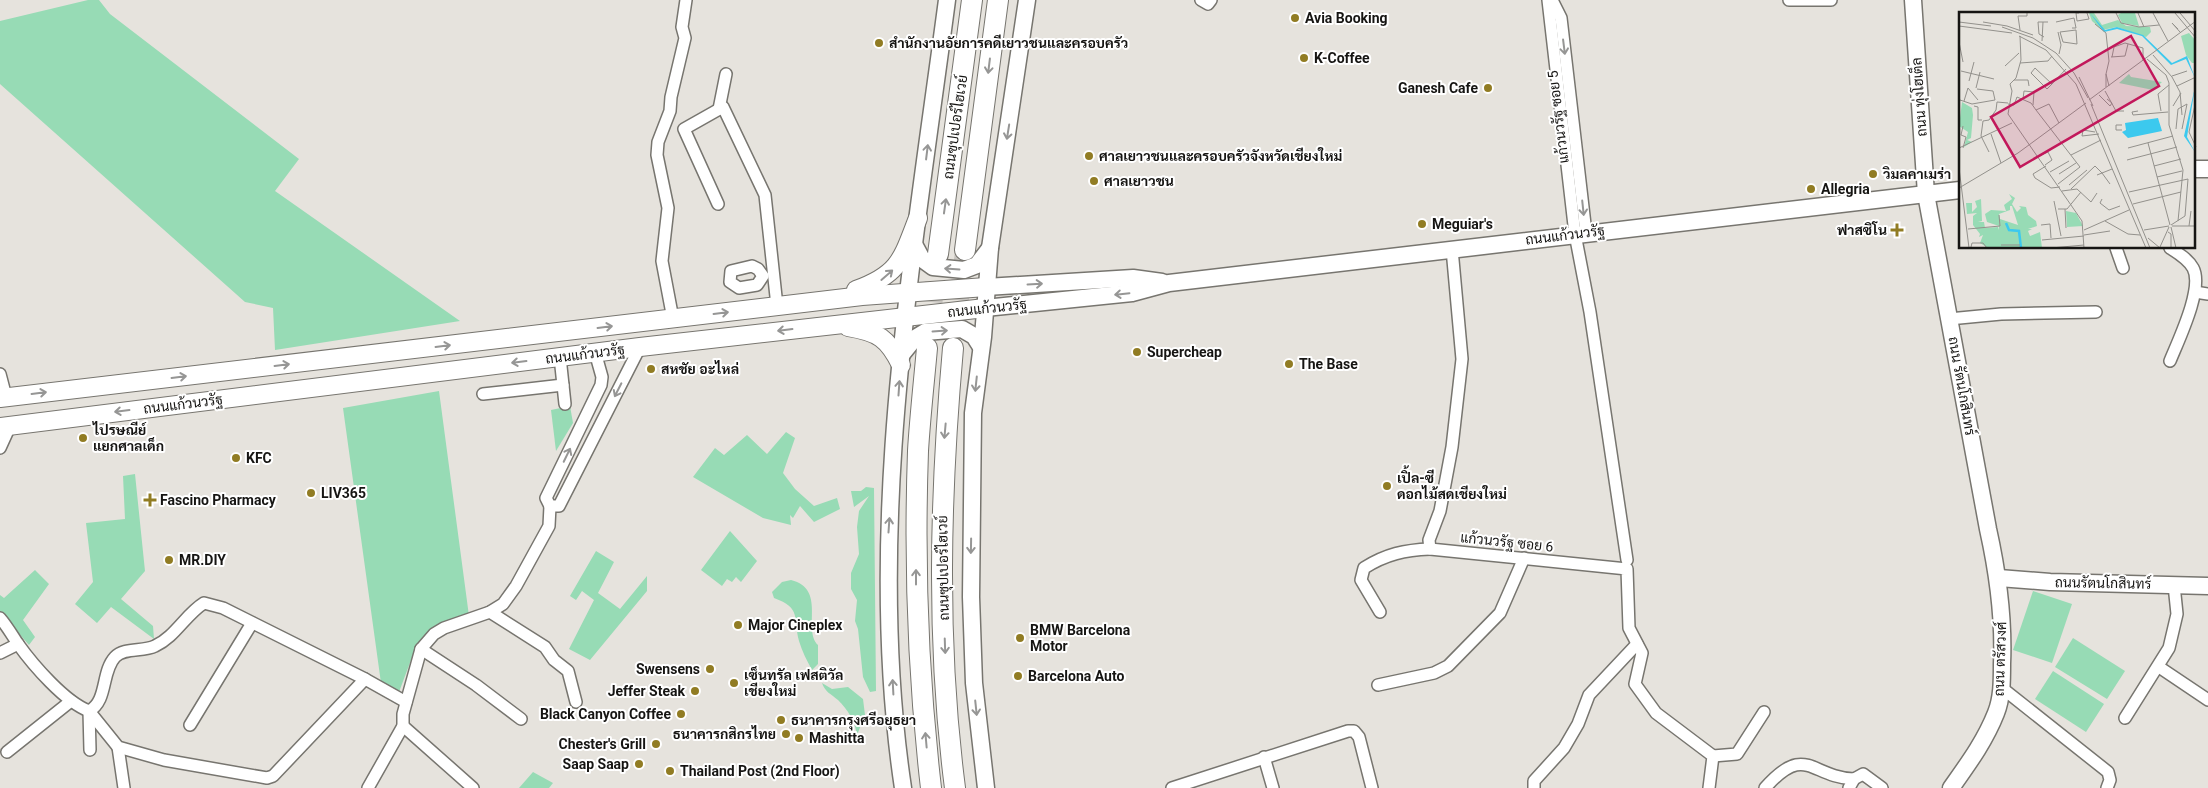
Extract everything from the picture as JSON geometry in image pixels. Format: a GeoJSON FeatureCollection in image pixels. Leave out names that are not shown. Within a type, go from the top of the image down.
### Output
{"type":"FeatureCollection","features":[{"type":"Feature","properties":{"kind":"highway","name":"ถนนซุปเปอร์ไฮเวย์"},"geometry":{"type":"LineString","coordinates":[[938,254],[972,0]]}},
{"type":"Feature","properties":{"kind":"highway","name":"ถนนซุปเปอร์ไฮเวย์"},"geometry":{"type":"LineString","coordinates":[[965,250],[998,0]]}},
{"type":"Feature","properties":{"kind":"highway","name":"ถนนซุปเปอร์ไฮเวย์"},"geometry":{"type":"LineString","coordinates":[[927,348],[918,449],[916,583],[920,671],[931,788]]}},
{"type":"Feature","properties":{"kind":"highway","name":"ถนนซุปเปอร์ไฮเวย์"},"geometry":{"type":"LineString","coordinates":[[953,348],[944,444],[942,515],[947,692],[955,788]]}},
{"type":"Feature","properties":{"kind":"main road"},"geometry":{"type":"LineString","coordinates":[[827,300],[887,277],[906,250],[918,218]]}},
{"type":"Feature","properties":{"kind":"main road","name":"ถนนแก้วนวรัฐ"},"geometry":{"type":"LineString","coordinates":[[3,398],[827,300],[909,291],[986,287]]}},
{"type":"Feature","properties":{"kind":"main road","name":"ถนนแก้วนวรัฐ"},"geometry":{"type":"LineString","coordinates":[[5,426],[595,352],[985,308]]}},
{"type":"Feature","properties":{"kind":"main road"},"geometry":{"type":"LineString","coordinates":[[834,324],[874,333],[890,345],[901,360]]}},
{"type":"Feature","properties":{"kind":"main road"},"geometry":{"type":"LineString","coordinates":[[234,370],[240,396]]}},
{"type":"Feature","properties":{"kind":"street"},"geometry":{"type":"LineString","coordinates":[[673,319],[662,261],[668,208],[657,155],[658,142],[670,111],[671,96],[684,38],[682,27],[686,0]]}},
{"type":"Feature","properties":{"kind":"street"},"geometry":{"type":"LineString","coordinates":[[904,788],[895,722],[888,548],[901,360],[946,0]]}},
{"type":"Feature","properties":{"kind":"street"},"geometry":{"type":"LineString","coordinates":[[986,788],[974,683],[971,597],[973,413],[990,248],[1027,0]]}},
{"type":"Feature","properties":{"kind":"street"},"geometry":{"type":"LineString","coordinates":[[1201,0],[1208,4],[1211,0]]}},
{"type":"Feature","properties":{"kind":"street","name":"แก้วนวรัฐ ซอย 5"},"geometry":{"type":"LineString","coordinates":[[1548,0],[1556,18]]}},
{"type":"Feature","properties":{"kind":"street","name":"แก้วนวรัฐ ซอย 5"},"geometry":{"type":"LineString","coordinates":[[1552,0],[1556,18],[1590,312],[1627,560]]}},
{"type":"Feature","properties":{"kind":"street"},"geometry":{"type":"LineString","coordinates":[[1789,0],[1830,0]]}},
{"type":"Feature","properties":{"kind":"street","name":"ถนน ทุ่งโฮเต็ล"},"geometry":{"type":"LineString","coordinates":[[1913,0],[1926,194]]}},
{"type":"Feature","properties":{"kind":"street"},"geometry":{"type":"LineString","coordinates":[[719,109],[726,74]]}},
{"type":"Feature","properties":{"kind":"street"},"geometry":{"type":"LineString","coordinates":[[718,204],[684,129],[719,109],[725,109],[765,194],[768,275],[777,306]]}},
{"type":"Feature","properties":{"kind":"street","name":"ถนนแก้วนวรัฐ"},"geometry":{"type":"LineString","coordinates":[[985,308],[1132,293],[1169,283],[1580,233],[1959,190]]}},
{"type":"Feature","properties":{"kind":"street","name":"ถนน รัตนโกสินทร์"},"geometry":{"type":"LineString","coordinates":[[1926,194],[1999,578]]}},
{"type":"Feature","properties":{"kind":"street"},"geometry":{"type":"LineString","coordinates":[[914,246],[922,259],[933,267],[964,270],[977,265],[990,248]]}},
{"type":"Feature","properties":{"kind":"street"},"geometry":{"type":"LineString","coordinates":[[1430,549],[1429,540],[1440,511],[1452,447],[1462,359],[1452,249]]}},
{"type":"Feature","properties":{"kind":"street"},"geometry":{"type":"LineString","coordinates":[[2116,249],[2123,268]]}},
{"type":"Feature","properties":{"kind":"street"},"geometry":{"type":"LineString","coordinates":[[2170,361],[2186,320],[2194,292],[2194,269],[2184,258],[2171,249]]}},
{"type":"Feature","properties":{"kind":"street","name":"ถนนแก้วนวรัฐ"},"geometry":{"type":"LineString","coordinates":[[986,287],[1133,278],[1169,283]]}},
{"type":"Feature","properties":{"kind":"street"},"geometry":{"type":"LineString","coordinates":[[2194,292],[2208,294]]}},
{"type":"Feature","properties":{"kind":"street"},"geometry":{"type":"LineString","coordinates":[[1949,320],[2001,314],[2096,312]]}},
{"type":"Feature","properties":{"kind":"street"},"geometry":{"type":"LineString","coordinates":[[901,360],[914,338],[925,332],[962,329],[974,336],[981,347]]}},
{"type":"Feature","properties":{"kind":"street"},"geometry":{"type":"LineString","coordinates":[[550,506],[559,506],[640,347]]}},
{"type":"Feature","properties":{"kind":"street"},"geometry":{"type":"LineString","coordinates":[[368,788],[403,726],[406,702],[421,649],[434,634],[444,628],[490,612],[503,604],[516,586],[549,526],[550,506],[546,498],[601,385],[602,377],[595,352]]}},
{"type":"Feature","properties":{"kind":"street"},"geometry":{"type":"LineString","coordinates":[[560,357],[565,404]]}},
{"type":"Feature","properties":{"kind":"street"},"geometry":{"type":"LineString","coordinates":[[0,374],[3,398]]}},
{"type":"Feature","properties":{"kind":"street"},"geometry":{"type":"LineString","coordinates":[[483,394],[563,385]]}},
{"type":"Feature","properties":{"kind":"street"},"geometry":{"type":"LineString","coordinates":[[0,448],[5,426]]}},
{"type":"Feature","properties":{"kind":"street","name":"แก้วนวรัฐ ซอย 6"},"geometry":{"type":"LineString","coordinates":[[1380,612],[1361,580],[1364,568],[1378,559],[1401,551],[1430,549],[1628,569],[1629,628],[1642,653],[1635,684],[1656,713],[1713,756]]}},
{"type":"Feature","properties":{"kind":"street"},"geometry":{"type":"LineString","coordinates":[[1378,685],[1434,673],[1448,666],[1500,613],[1524,558]]}},
{"type":"Feature","properties":{"kind":"street","name":"ถนนรัตนโกสินทร์"},"geometry":{"type":"LineString","coordinates":[[1999,578],[2208,586]]}},
{"type":"Feature","properties":{"kind":"street","name":"ถนน ตรัสวงศ์"},"geometry":{"type":"LineString","coordinates":[[1951,788],[1978,750],[1996,712],[2002,688],[2002,619],[1999,578]]}},
{"type":"Feature","properties":{"kind":"street"},"geometry":{"type":"LineString","coordinates":[[2002,619],[2009,598],[2024,580]]}},
{"type":"Feature","properties":{"kind":"street"},"geometry":{"type":"LineString","coordinates":[[2125,718],[2159,667],[2169,648],[2177,614],[2174,585]]}},
{"type":"Feature","properties":{"kind":"street"},"geometry":{"type":"LineString","coordinates":[[90,750],[89,711],[99,702],[107,671],[113,658],[120,652],[155,646],[167,638],[194,609],[204,602],[213,603],[365,679],[406,702]]}},
{"type":"Feature","properties":{"kind":"street"},"geometry":{"type":"LineString","coordinates":[[490,612],[545,647],[554,660],[568,671],[576,702]]}},
{"type":"Feature","properties":{"kind":"street"},"geometry":{"type":"LineString","coordinates":[[0,618],[18,644],[71,701],[89,711],[118,747],[124,788]]}},
{"type":"Feature","properties":{"kind":"street"},"geometry":{"type":"LineString","coordinates":[[190,725],[252,624]]}},
{"type":"Feature","properties":{"kind":"street"},"geometry":{"type":"LineString","coordinates":[[0,652],[18,644]]}},
{"type":"Feature","properties":{"kind":"street"},"geometry":{"type":"LineString","coordinates":[[1534,788],[1534,781],[1564,748],[1578,724],[1589,695],[1637,644]]}},
{"type":"Feature","properties":{"kind":"street"},"geometry":{"type":"LineString","coordinates":[[421,649],[476,685],[521,719]]}},
{"type":"Feature","properties":{"kind":"street"},"geometry":{"type":"LineString","coordinates":[[2159,667],[2208,700]]}},
{"type":"Feature","properties":{"kind":"street"},"geometry":{"type":"LineString","coordinates":[[118,747],[164,760],[267,778],[273,776],[365,679]]}},
{"type":"Feature","properties":{"kind":"street"},"geometry":{"type":"LineString","coordinates":[[2002,688],[2108,772],[2110,780],[2107,788]]}},
{"type":"Feature","properties":{"kind":"street"},"geometry":{"type":"LineString","coordinates":[[7,752],[71,701]]}},
{"type":"Feature","properties":{"kind":"street"},"geometry":{"type":"LineString","coordinates":[[1707,785],[1713,756],[1737,754],[1764,712]]}},
{"type":"Feature","properties":{"kind":"street"},"geometry":{"type":"LineString","coordinates":[[403,726],[472,788]]}},
{"type":"Feature","properties":{"kind":"street"},"geometry":{"type":"LineString","coordinates":[[1172,788],[1348,731],[1354,731],[1359,737],[1372,788]]}},
{"type":"Feature","properties":{"kind":"street"},"geometry":{"type":"LineString","coordinates":[[1264,757],[1273,788]]}},
{"type":"Feature","properties":{"kind":"street"},"geometry":{"type":"LineString","coordinates":[[1765,788],[1778,774],[1796,764],[1816,766],[1852,784],[1863,774],[1882,788]]}},
{"type":"Feature","properties":{"kind":"green space"},"geometry":{"type":"Polygon","coordinates":[[[88,0],[99,0],[110,14],[299,159],[275,191],[460,321],[275,350],[273,308],[245,302],[0,84],[0,21],[88,0]]]}},
{"type":"Feature","properties":{"kind":"green space"},"geometry":{"type":"Polygon","coordinates":[[[439,391],[469,616],[441,624],[417,644],[399,692],[381,683],[343,408],[439,391]]]}},
{"type":"Feature","properties":{"kind":"green space"},"geometry":{"type":"Polygon","coordinates":[[[570,406],[573,423],[556,451],[551,410],[570,406]]]}},
{"type":"Feature","properties":{"kind":"green space"},"geometry":{"type":"Polygon","coordinates":[[[786,432],[795,438],[783,473],[795,489],[814,506],[837,498],[840,509],[814,522],[800,506],[793,518],[790,515],[791,525],[763,518],[693,477],[715,448],[724,455],[747,435],[767,454],[786,432]]]}},
{"type":"Feature","properties":{"kind":"green space"},"geometry":{"type":"Polygon","coordinates":[[[135,474],[145,571],[121,599],[153,626],[154,639],[111,607],[97,623],[75,604],[93,582],[86,523],[125,519],[123,476],[135,474]]]}},
{"type":"Feature","properties":{"kind":"green space"},"geometry":{"type":"Polygon","coordinates":[[[866,487],[874,488],[876,691],[870,692],[863,677],[858,629],[855,621],[857,600],[851,589],[851,573],[859,554],[857,527],[859,511],[869,496],[854,507],[851,491],[861,491],[866,487]]]}},
{"type":"Feature","properties":{"kind":"green space"},"geometry":{"type":"Polygon","coordinates":[[[730,531],[757,561],[741,582],[736,577],[732,582],[727,579],[722,586],[701,570],[730,531]]]}},
{"type":"Feature","properties":{"kind":"green space"},"geometry":{"type":"Polygon","coordinates":[[[596,551],[614,562],[598,593],[620,609],[647,576],[647,591],[590,660],[569,649],[594,600],[582,591],[576,600],[570,596],[596,551]]]}},
{"type":"Feature","properties":{"kind":"green space"},"geometry":{"type":"Polygon","coordinates":[[[35,570],[49,584],[23,620],[35,637],[29,645],[0,612],[0,595],[4,598],[35,570]]]}},
{"type":"Feature","properties":{"kind":"green space"},"geometry":{"type":"Polygon","coordinates":[[[791,580],[802,585],[808,592],[811,600],[812,629],[818,645],[818,664],[812,670],[799,641],[793,610],[774,598],[772,592],[782,582],[791,580]]]}},
{"type":"Feature","properties":{"kind":"green space"},"geometry":{"type":"Polygon","coordinates":[[[2033,591],[2072,604],[2052,663],[2013,650],[2033,591]]]}},
{"type":"Feature","properties":{"kind":"green space"},"geometry":{"type":"Polygon","coordinates":[[[2073,638],[2125,671],[2107,699],[2055,667],[2073,638]]]}},
{"type":"Feature","properties":{"kind":"green space"},"geometry":{"type":"Polygon","coordinates":[[[2053,671],[2104,704],[2086,732],[2035,699],[2053,671]]]}},
{"type":"Feature","properties":{"kind":"green space"},"geometry":{"type":"Polygon","coordinates":[[[822,683],[832,689],[848,687],[863,699],[865,715],[857,735],[855,725],[848,712],[827,691],[822,683]]]}},
{"type":"Feature","properties":{"kind":"green space"},"geometry":{"type":"Polygon","coordinates":[[[533,772],[553,783],[549,788],[519,788],[533,772]]]}},
{"type":"Feature","properties":{"kind":"tunnel"},"geometry":{"type":"LineString","coordinates":[[955,330],[965,252]]}},
{"type":"Feature","properties":{"kind":"tunnel"},"geometry":{"type":"LineString","coordinates":[[929,332],[938,254]]}},
{"type":"Feature","properties":{"kind":"place","name":"Avia Booking"},"geometry":{"type":"Point","coordinates":[1295,18]}},
{"type":"Feature","properties":{"kind":"place","name":"สำนักงานอัยการคดีเยาวชนและครอบครัว"},"geometry":{"type":"Point","coordinates":[879,43]}},
{"type":"Feature","properties":{"kind":"place","name":"K-Coffee"},"geometry":{"type":"Point","coordinates":[1304,58]}},
{"type":"Feature","properties":{"kind":"place","name":"Ganesh Cafe"},"geometry":{"type":"Point","coordinates":[1488,88]}},
{"type":"Feature","properties":{"kind":"place","name":"ศาลเยาวชนและครอบครัวจังหวัดเชียงใหม่"},"geometry":{"type":"Point","coordinates":[1089,156]}},
{"type":"Feature","properties":{"kind":"place","name":"วิมลคาเมร่า"},"geometry":{"type":"Point","coordinates":[1873,174]}},
{"type":"Feature","properties":{"kind":"place","name":"ศาลเยาวชน"},"geometry":{"type":"Point","coordinates":[1094,181]}},
{"type":"Feature","properties":{"kind":"place","name":"Allegria"},"geometry":{"type":"Point","coordinates":[1811,189]}},
{"type":"Feature","properties":{"kind":"place","name":"Meguiar's"},"geometry":{"type":"Point","coordinates":[1422,224]}},
{"type":"Feature","properties":{"kind":"place","name":"ฟาสซิโน"},"geometry":{"type":"Point","coordinates":[1897,230]}},
{"type":"Feature","properties":{"kind":"place","name":"Supercheap"},"geometry":{"type":"Point","coordinates":[1137,352]}},
{"type":"Feature","properties":{"kind":"place","name":"The Base"},"geometry":{"type":"Point","coordinates":[1289,364]}},
{"type":"Feature","properties":{"kind":"place","name":"สหชัย อะไหล่"},"geometry":{"type":"Point","coordinates":[651,369]}},
{"type":"Feature","properties":{"kind":"place","name":"ไปรษณีย์ แยกศาลเด็ก"},"geometry":{"type":"Point","coordinates":[83,438]}},
{"type":"Feature","properties":{"kind":"place","name":"KFC"},"geometry":{"type":"Point","coordinates":[236,458]}},
{"type":"Feature","properties":{"kind":"place","name":"เปิ้ล-ซี ดอกไม้สดเชียงใหม่"},"geometry":{"type":"Point","coordinates":[1387,486]}},
{"type":"Feature","properties":{"kind":"place","name":"LIV365"},"geometry":{"type":"Point","coordinates":[311,493]}},
{"type":"Feature","properties":{"kind":"place","name":"Fascino Pharmacy"},"geometry":{"type":"Point","coordinates":[150,500]}},
{"type":"Feature","properties":{"kind":"place","name":"MR.DIY"},"geometry":{"type":"Point","coordinates":[169,560]}},
{"type":"Feature","properties":{"kind":"place","name":"Major Cineplex"},"geometry":{"type":"Point","coordinates":[738,625]}},
{"type":"Feature","properties":{"kind":"place","name":"BMW Barcelona Motor"},"geometry":{"type":"Point","coordinates":[1020,638]}},
{"type":"Feature","properties":{"kind":"place","name":"Swensens"},"geometry":{"type":"Point","coordinates":[710,669]}},
{"type":"Feature","properties":{"kind":"place","name":"Barcelona Auto"},"geometry":{"type":"Point","coordinates":[1018,676]}},
{"type":"Feature","properties":{"kind":"place","name":"เซ็นทรัล เฟสติวัล เชียงใหม่"},"geometry":{"type":"Point","coordinates":[734,683]}},
{"type":"Feature","properties":{"kind":"place","name":"Jeffer Steak"},"geometry":{"type":"Point","coordinates":[695,691]}},
{"type":"Feature","properties":{"kind":"place","name":"Black Canyon Coffee"},"geometry":{"type":"Point","coordinates":[681,714]}},
{"type":"Feature","properties":{"kind":"place","name":"ธนาคารกรุงศรีอยุธยา"},"geometry":{"type":"Point","coordinates":[781,720]}},
{"type":"Feature","properties":{"kind":"place","name":"ธนาคารกสิกรไทย"},"geometry":{"type":"Point","coordinates":[786,734]}},
{"type":"Feature","properties":{"kind":"place","name":"Mashitta"},"geometry":{"type":"Point","coordinates":[799,738]}},
{"type":"Feature","properties":{"kind":"place","name":"Chester's Grill"},"geometry":{"type":"Point","coordinates":[656,744]}},
{"type":"Feature","properties":{"kind":"place","name":"Saap Saap"},"geometry":{"type":"Point","coordinates":[639,764]}},
{"type":"Feature","properties":{"kind":"place","name":"Thailand Post (2nd Floor)"},"geometry":{"type":"Point","coordinates":[670,771]}}]}
